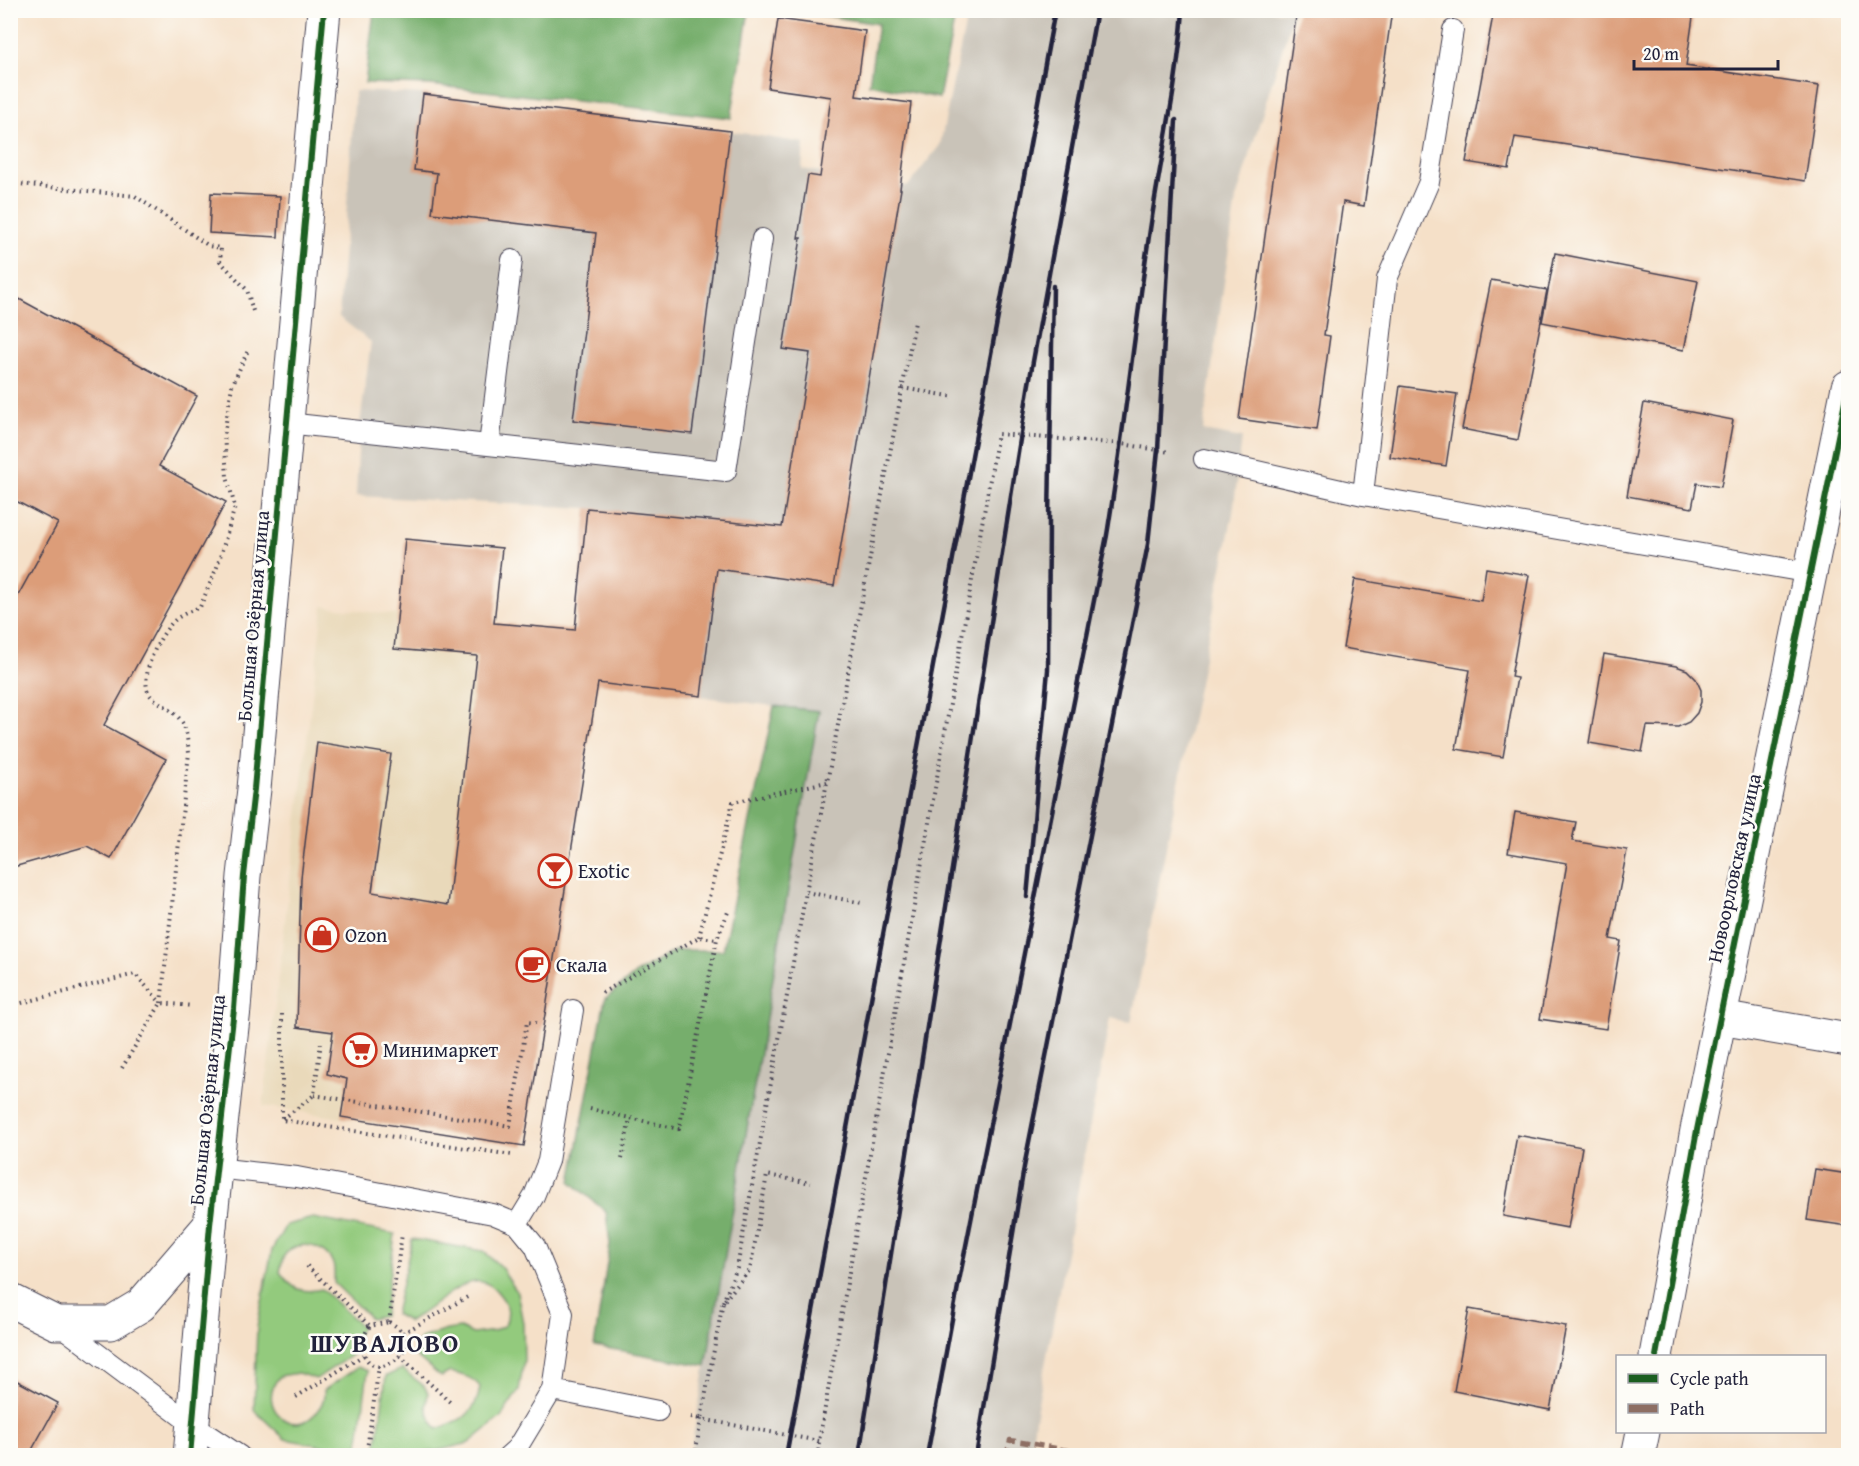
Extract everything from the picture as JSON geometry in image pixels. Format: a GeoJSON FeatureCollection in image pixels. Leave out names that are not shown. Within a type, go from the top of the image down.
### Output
{"type":"FeatureCollection","features":[{"type":"Feature","properties":{"kind":"street","name":"Большая Озёрная улица"},"geometry":{"type":"LineString","coordinates":[[191,1440],[210,1225],[234,1009],[244,876],[254,789],[324,10]]}},
{"type":"Feature","properties":{"kind":"street","name":"Новоорловская улица"},"geometry":{"type":"LineString","coordinates":[[1656,1355],[1697,1130],[1848,387]]}},
{"type":"Feature","properties":{"kind":"street"},"geometry":{"type":"LineString","coordinates":[[1720,1018],[1848,1040]]}},
{"type":"Feature","properties":{"kind":"street"},"geometry":{"type":"LineString","coordinates":[[10,1300],[56,1323],[111,1323],[141,1305],[210,1225]]}},
{"type":"Feature","properties":{"kind":"street"},"geometry":{"type":"LineString","coordinates":[[1638,1455],[1643,1433]]}},
{"type":"Feature","properties":{"kind":"lane"},"geometry":{"type":"LineString","coordinates":[[1363,495],[1387,279],[1429,182],[1453,30]]}},
{"type":"Feature","properties":{"kind":"lane"},"geometry":{"type":"LineString","coordinates":[[287,423],[726,471],[762,239]]}},
{"type":"Feature","properties":{"kind":"lane"},"geometry":{"type":"LineString","coordinates":[[489,446],[512,260]]}},
{"type":"Feature","properties":{"kind":"lane"},"geometry":{"type":"LineString","coordinates":[[1204,459],[1363,495],[1811,573]]}},
{"type":"Feature","properties":{"kind":"lane"},"geometry":{"type":"LineString","coordinates":[[517,1224],[534,1196],[548,1161],[571,1019]]}},
{"type":"Feature","properties":{"kind":"lane"},"geometry":{"type":"LineString","coordinates":[[216,1168],[297,1177],[493,1214],[517,1224],[535,1246],[563,1314],[552,1390],[517,1448],[508,1455]]}},
{"type":"Feature","properties":{"kind":"lane"},"geometry":{"type":"LineString","coordinates":[[56,1323],[191,1440],[240,1455]]}},
{"type":"Feature","properties":{"kind":"lane"},"geometry":{"type":"LineString","coordinates":[[552,1390],[658,1411]]}},
{"type":"Feature","properties":{"kind":"path"},"geometry":{"type":"LineString","coordinates":[[10,183],[135,196],[209,246],[221,248],[220,261],[247,290],[255,316]]}},
{"type":"Feature","properties":{"kind":"path"},"geometry":{"type":"LineString","coordinates":[[695,1455],[723,1302],[737,1268],[915,322]]}},
{"type":"Feature","properties":{"kind":"path"},"geometry":{"type":"LineString","coordinates":[[122,1068],[160,1003],[189,753],[186,727],[178,716],[150,696],[145,684],[151,661],[165,630],[178,617],[200,608],[217,567],[235,507],[227,477],[224,434],[232,386],[250,346]]}},
{"type":"Feature","properties":{"kind":"path"},"geometry":{"type":"LineString","coordinates":[[902,388],[955,397]]}},
{"type":"Feature","properties":{"kind":"path"},"geometry":{"type":"LineString","coordinates":[[818,1455],[998,434],[1122,444],[1204,459]]}},
{"type":"Feature","properties":{"kind":"path"},"geometry":{"type":"LineString","coordinates":[[699,937],[733,802],[827,782]]}},
{"type":"Feature","properties":{"kind":"path"},"geometry":{"type":"LineString","coordinates":[[806,892],[862,903]]}},
{"type":"Feature","properties":{"kind":"path"},"geometry":{"type":"LineString","coordinates":[[557,1101],[680,1129],[717,939],[728,912]]}},
{"type":"Feature","properties":{"kind":"path"},"geometry":{"type":"LineString","coordinates":[[314,1095],[510,1126],[527,1022],[571,1019],[699,937],[717,939]]}},
{"type":"Feature","properties":{"kind":"path"},"geometry":{"type":"LineString","coordinates":[[10,1006],[135,974],[160,1003],[194,1006]]}},
{"type":"Feature","properties":{"kind":"path"},"geometry":{"type":"LineString","coordinates":[[282,1014],[282,1120]]}},
{"type":"Feature","properties":{"kind":"path"},"geometry":{"type":"LineString","coordinates":[[282,1120],[314,1095],[321,1042]]}},
{"type":"Feature","properties":{"kind":"path"},"geometry":{"type":"LineString","coordinates":[[622,1159],[630,1118]]}},
{"type":"Feature","properties":{"kind":"path"},"geometry":{"type":"LineString","coordinates":[[282,1120],[548,1161]]}},
{"type":"Feature","properties":{"kind":"path"},"geometry":{"type":"LineString","coordinates":[[723,1302],[750,1270],[767,1175],[811,1183]]}},
{"type":"Feature","properties":{"kind":"path"},"geometry":{"type":"LineString","coordinates":[[389,1322],[408,1198]]}},
{"type":"Feature","properties":{"kind":"path"},"geometry":{"type":"LineString","coordinates":[[307,1266],[370,1326]]}},
{"type":"Feature","properties":{"kind":"path"},"geometry":{"type":"LineString","coordinates":[[403,1333],[471,1295]]}},
{"type":"Feature","properties":{"kind":"path"},"geometry":{"type":"LineString","coordinates":[[389,1322],[403,1333],[405,1343],[400,1356],[387,1366],[370,1362],[364,1355],[362,1341],[370,1326],[389,1322]]}},
{"type":"Feature","properties":{"kind":"path"},"geometry":{"type":"LineString","coordinates":[[296,1398],[364,1355]]}},
{"type":"Feature","properties":{"kind":"path"},"geometry":{"type":"LineString","coordinates":[[400,1356],[451,1403]]}},
{"type":"Feature","properties":{"kind":"path"},"geometry":{"type":"LineString","coordinates":[[366,1455],[380,1366]]}},
{"type":"Feature","properties":{"kind":"path"},"geometry":{"type":"LineString","coordinates":[[658,1411],[819,1441]]}},
{"type":"Feature","properties":{"kind":"shaded area"},"geometry":{"type":"Polygon","coordinates":[[[968,11],[1294,11],[1236,199],[1203,431],[1242,438],[1233,513],[1131,1022],[1110,1018],[1030,1455],[690,1455],[819,712],[598,683],[575,630],[587,508],[356,496],[359,432],[371,342],[339,317],[355,91],[423,94],[729,131],[804,143],[802,169],[908,186],[940,145],[968,11]]]}},
{"type":"Feature","properties":{"kind":"shaded area"},"geometry":{"type":"Polygon","coordinates":[[[323,606],[377,613],[575,630],[598,683],[524,1146],[263,1106],[323,606]]]}},
{"type":"Feature","properties":{"kind":"green space"},"geometry":{"type":"Polygon","coordinates":[[[374,10],[749,11],[731,118],[430,85],[365,83],[374,10]]]}},
{"type":"Feature","properties":{"kind":"green space"},"geometry":{"type":"Polygon","coordinates":[[[795,11],[956,11],[939,98],[869,84],[878,24],[795,11]]]}},
{"type":"Feature","properties":{"kind":"green space"},"geometry":{"type":"Polygon","coordinates":[[[774,706],[819,711],[706,1366],[594,1346],[610,1244],[606,1212],[571,1182],[605,999],[636,973],[676,950],[723,950],[774,706]]]}},
{"type":"Feature","properties":{"kind":"green space"},"geometry":{"type":"Polygon","coordinates":[[[313,1218],[395,1234],[384,1316],[371,1319],[334,1283],[333,1264],[324,1252],[317,1248],[301,1245],[294,1247],[283,1258],[280,1272],[289,1283],[298,1289],[308,1291],[322,1289],[362,1327],[356,1338],[356,1352],[316,1379],[298,1373],[280,1376],[273,1387],[271,1398],[274,1408],[280,1416],[289,1421],[299,1423],[308,1420],[322,1403],[324,1390],[358,1367],[368,1371],[358,1447],[322,1446],[285,1439],[254,1410],[257,1327],[272,1250],[286,1225],[313,1218]]]}},
{"type":"Feature","properties":{"kind":"green space"},"geometry":{"type":"Polygon","coordinates":[[[412,1239],[483,1251],[501,1267],[517,1292],[523,1323],[524,1360],[519,1390],[501,1417],[469,1443],[407,1455],[376,1450],[386,1376],[402,1369],[424,1386],[428,1393],[426,1407],[437,1429],[454,1423],[471,1410],[480,1387],[463,1375],[450,1372],[441,1377],[415,1355],[417,1343],[421,1338],[447,1330],[460,1328],[473,1334],[494,1331],[505,1325],[508,1313],[505,1302],[493,1287],[478,1281],[463,1285],[409,1322],[395,1314],[412,1239]]]}},
{"type":"Feature","properties":{"kind":"building"},"geometry":{"type":"Polygon","coordinates":[[[1297,10],[1392,10],[1364,206],[1343,202],[1324,335],[1330,336],[1317,430],[1239,419],[1297,10]]]}},
{"type":"Feature","properties":{"kind":"building"},"geometry":{"type":"Polygon","coordinates":[[[1494,10],[1694,10],[1686,66],[1819,86],[1805,181],[1515,137],[1509,169],[1466,162],[1494,10]]]}},
{"type":"Feature","properties":{"kind":"building"},"geometry":{"type":"Polygon","coordinates":[[[778,19],[865,31],[856,96],[911,103],[901,189],[834,586],[717,569],[701,696],[598,683],[524,1146],[341,1117],[347,1079],[327,1074],[333,1032],[297,1027],[301,878],[317,742],[391,754],[372,892],[448,905],[477,656],[394,649],[405,539],[502,548],[494,623],[575,630],[587,508],[782,527],[810,353],[783,349],[801,238],[798,238],[808,175],[820,177],[831,97],[768,88],[778,19]]]}},
{"type":"Feature","properties":{"kind":"building"},"geometry":{"type":"Polygon","coordinates":[[[423,94],[730,131],[692,434],[573,420],[596,233],[432,213],[437,173],[414,170],[423,94]]]}},
{"type":"Feature","properties":{"kind":"building"},"geometry":{"type":"Polygon","coordinates":[[[211,193],[280,196],[278,237],[209,233],[211,193]]]}},
{"type":"Feature","properties":{"kind":"building"},"geometry":{"type":"Polygon","coordinates":[[[1555,253],[1698,281],[1684,350],[1542,322],[1555,253]]]}},
{"type":"Feature","properties":{"kind":"building"},"geometry":{"type":"Polygon","coordinates":[[[1491,280],[1547,290],[1518,440],[1462,429],[1491,280]]]}},
{"type":"Feature","properties":{"kind":"building"},"geometry":{"type":"Polygon","coordinates":[[[10,294],[197,396],[159,466],[226,502],[104,725],[166,759],[111,859],[87,846],[10,868],[10,610],[58,523],[10,498],[10,294]]]}},
{"type":"Feature","properties":{"kind":"building"},"geometry":{"type":"Polygon","coordinates":[[[1400,386],[1457,394],[1446,466],[1390,457],[1400,386]]]}},
{"type":"Feature","properties":{"kind":"building"},"geometry":{"type":"Polygon","coordinates":[[[1644,403],[1733,420],[1721,487],[1697,483],[1692,508],[1627,496],[1644,403]]]}},
{"type":"Feature","properties":{"kind":"building"},"geometry":{"type":"Polygon","coordinates":[[[1486,568],[1529,575],[1511,677],[1517,678],[1503,757],[1456,749],[1470,670],[1343,648],[1355,579],[1481,601],[1486,568]]]}},
{"type":"Feature","properties":{"kind":"building"},"geometry":{"type":"Polygon","coordinates":[[[1604,654],[1676,666],[1687,670],[1696,679],[1701,690],[1701,702],[1697,713],[1689,722],[1678,727],[1647,726],[1642,752],[1589,743],[1604,654]]]}},
{"type":"Feature","properties":{"kind":"building"},"geometry":{"type":"Polygon","coordinates":[[[1515,812],[1576,822],[1572,841],[1627,850],[1610,939],[1621,941],[1606,1029],[1540,1019],[1567,863],[1508,853],[1515,812]]]}},
{"type":"Feature","properties":{"kind":"building"},"geometry":{"type":"Polygon","coordinates":[[[1517,1135],[1582,1147],[1568,1228],[1503,1216],[1517,1135]]]}},
{"type":"Feature","properties":{"kind":"building"},"geometry":{"type":"Polygon","coordinates":[[[1815,1169],[1848,1174],[1848,1226],[1807,1220],[1815,1169]]]}},
{"type":"Feature","properties":{"kind":"building"},"geometry":{"type":"Polygon","coordinates":[[[1469,1309],[1566,1326],[1550,1410],[1454,1391],[1469,1309]]]}},
{"type":"Feature","properties":{"kind":"building"},"geometry":{"type":"Polygon","coordinates":[[[10,1377],[58,1403],[29,1455],[10,1455],[10,1377]]]}},
{"type":"Feature","properties":{"kind":"railway"},"geometry":{"type":"LineString","coordinates":[[786,1456],[1055,10]]}},
{"type":"Feature","properties":{"kind":"railway"},"geometry":{"type":"LineString","coordinates":[[859,1456],[1028,389],[1097,10]]}},
{"type":"Feature","properties":{"kind":"railway"},"geometry":{"type":"LineString","coordinates":[[927,1456],[959,1281],[1107,535],[1183,10]]}},
{"type":"Feature","properties":{"kind":"railway"},"geometry":{"type":"LineString","coordinates":[[976,1456],[1024,1167],[1148,544],[1158,450],[1176,120]]}},
{"type":"Feature","properties":{"kind":"railway"},"geometry":{"type":"LineString","coordinates":[[1027,897],[1048,670],[1053,286]]}},
{"type":"Feature","properties":{"kind":"marked path"},"geometry":{"type":"LineString","coordinates":[[1006,1456],[1010,1440],[1103,1456]]}},
{"type":"Feature","properties":{"kind":"cycle path"},"geometry":{"type":"LineString","coordinates":[[190,1456],[210,1225],[234,1009],[244,876],[254,789],[324,10]]}},
{"type":"Feature","properties":{"kind":"cycle path"},"geometry":{"type":"LineString","coordinates":[[1656,1355],[1697,1130],[1848,387]]}},
{"type":"Feature","properties":{"kind":"place","name":"Exotic"},"geometry":{"type":"Point","coordinates":[555,871]}},
{"type":"Feature","properties":{"kind":"place","name":"Ozon"},"geometry":{"type":"Point","coordinates":[322,935]}},
{"type":"Feature","properties":{"kind":"place","name":"Скала"},"geometry":{"type":"Point","coordinates":[533,965]}},
{"type":"Feature","properties":{"kind":"place","name":"Минимаркет"},"geometry":{"type":"Point","coordinates":[360,1050]}},
{"type":"Feature","properties":{"kind":"district","name":"ШУВАЛОВО"},"geometry":{"type":"Point","coordinates":[385,1343]}}]}
